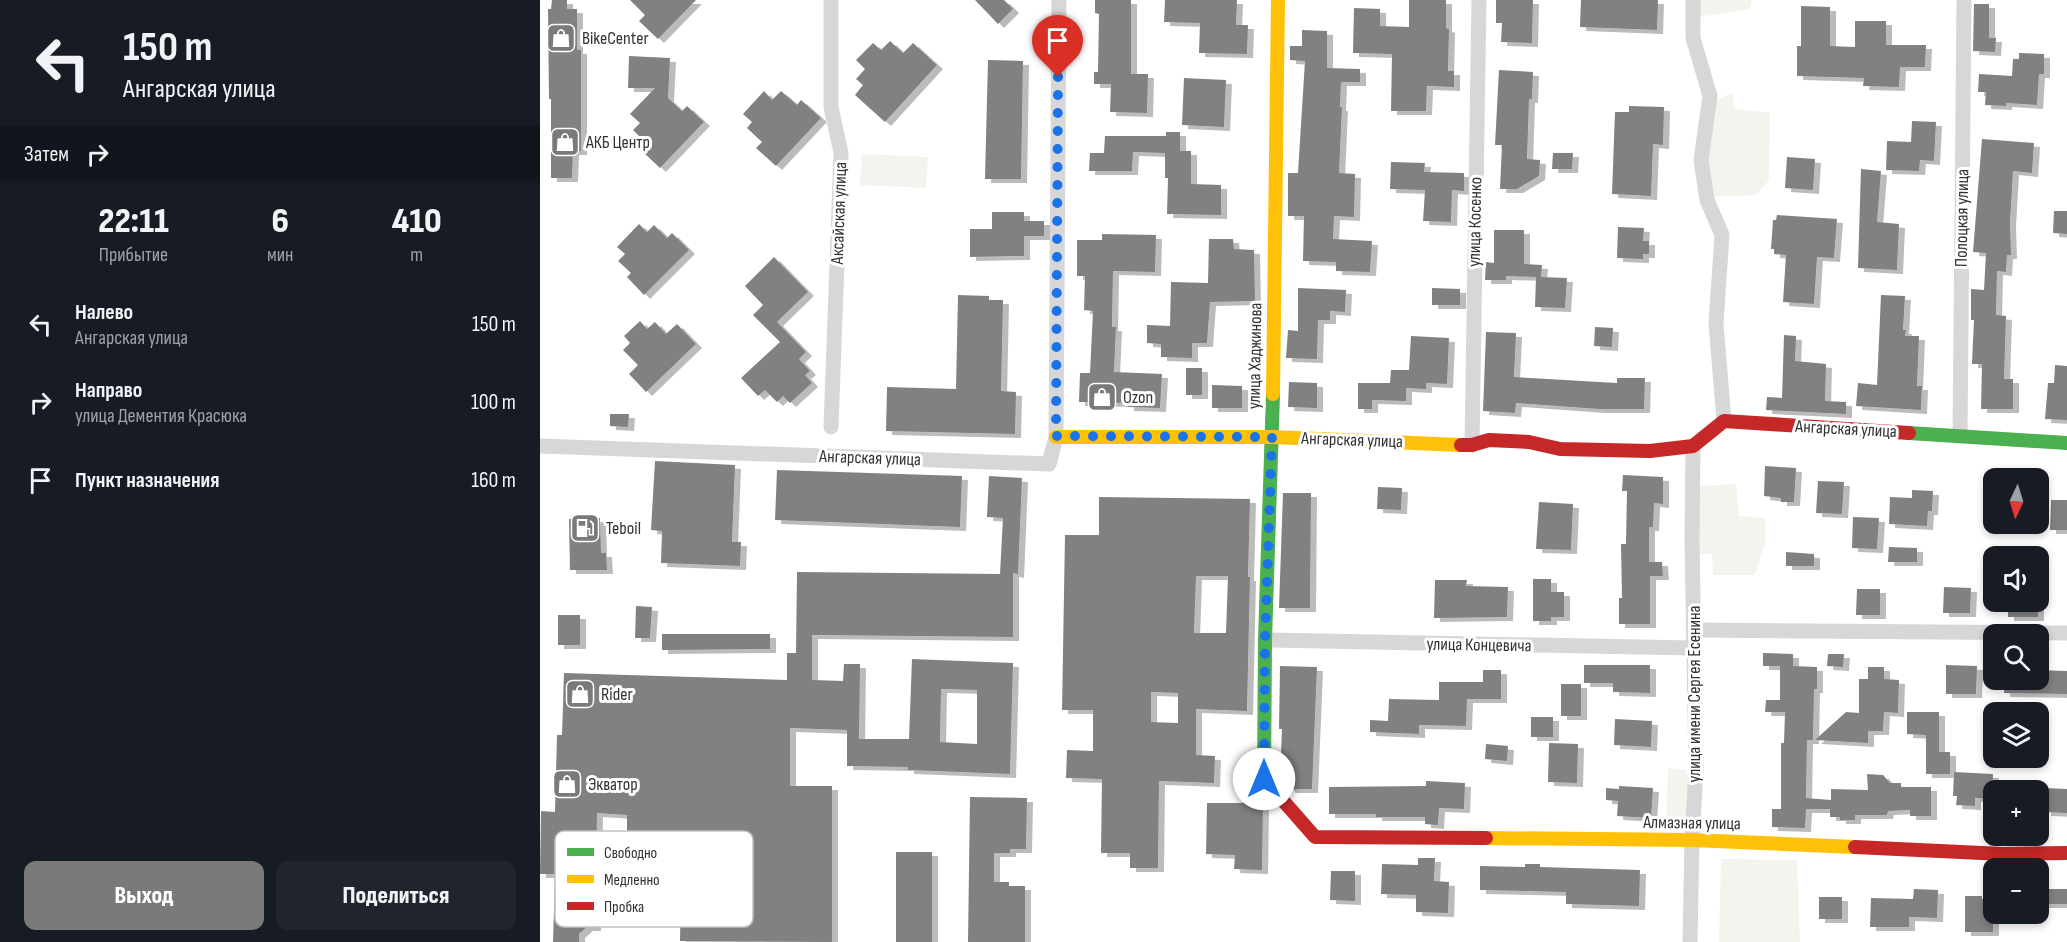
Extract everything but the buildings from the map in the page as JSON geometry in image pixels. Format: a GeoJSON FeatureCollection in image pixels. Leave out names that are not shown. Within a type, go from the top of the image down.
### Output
{"type":"FeatureCollection","features":[{"type":"Feature","properties":{"kind":"street","name":"Аксайская улица"},"geometry":{"type":"LineString","coordinates":[[831,0],[831,107],[841,153],[831,427]]}},
{"type":"Feature","properties":{"kind":"street"},"geometry":{"type":"LineString","coordinates":[[1056,436],[1059,0]]}},
{"type":"Feature","properties":{"kind":"street","name":"улица Хаджинова"},"geometry":{"type":"LineString","coordinates":[[1278,0],[1272,437],[1265,640],[1264,779],[1315,837]]}},
{"type":"Feature","properties":{"kind":"street","name":"улица Косенко"},"geometry":{"type":"LineString","coordinates":[[1472,444],[1479,0]]}},
{"type":"Feature","properties":{"kind":"street"},"geometry":{"type":"LineString","coordinates":[[1693,0],[1693,38],[1710,96],[1701,160],[1707,200],[1722,235],[1716,323],[1724,422]]}},
{"type":"Feature","properties":{"kind":"street","name":"Полоцкая улица"},"geometry":{"type":"LineString","coordinates":[[1960,436],[1965,0]]}},
{"type":"Feature","properties":{"kind":"street","name":"Ангарская улица"},"geometry":{"type":"LineString","coordinates":[[540,446],[1049,464],[1056,436],[1272,437],[1472,444],[1489,440],[1529,442],[1560,449],[1650,452],[1693,446],[1724,422],[2067,443]]}},
{"type":"Feature","properties":{"kind":"street","name":"улица имени Сергея Есенина"},"geometry":{"type":"LineString","coordinates":[[1690,942],[1696,769],[1693,648],[1693,446]]}},
{"type":"Feature","properties":{"kind":"street"},"geometry":{"type":"LineString","coordinates":[[1694,630],[2067,633]]}},
{"type":"Feature","properties":{"kind":"street","name":"улица Концевича"},"geometry":{"type":"LineString","coordinates":[[1265,640],[1693,648]]}},
{"type":"Feature","properties":{"kind":"street","name":"Алмазная улица"},"geometry":{"type":"LineString","coordinates":[[1315,837],[1692,840],[2003,854],[2067,853]]}},
{"type":"Feature","properties":{"kind":"shaded area"},"geometry":{"type":"Polygon","coordinates":[[[1698,0],[1752,0],[1750,9],[1698,17],[1698,0]]]}},
{"type":"Feature","properties":{"kind":"shaded area"},"geometry":{"type":"Polygon","coordinates":[[[1733,93],[1735,109],[1770,113],[1769,180],[1756,195],[1711,197],[1704,156],[1714,101],[1733,93]]]}},
{"type":"Feature","properties":{"kind":"shaded area"},"geometry":{"type":"Polygon","coordinates":[[[862,154],[928,157],[926,188],[860,185],[862,154]]]}},
{"type":"Feature","properties":{"kind":"shaded area"},"geometry":{"type":"Polygon","coordinates":[[[1736,484],[1739,516],[1765,518],[1766,540],[1755,575],[1713,575],[1712,554],[1696,554],[1696,486],[1736,484]]]}},
{"type":"Feature","properties":{"kind":"shaded area"},"geometry":{"type":"Polygon","coordinates":[[[1668,768],[1686,770],[1690,784],[1689,830],[1666,829],[1668,768]]]}},
{"type":"Feature","properties":{"kind":"shaded area"},"geometry":{"type":"Polygon","coordinates":[[[1721,859],[1797,860],[1800,942],[1719,942],[1721,859]]]}},
{"type":"Feature","properties":{"kind":"traffic: fast"},"geometry":{"type":"LineString","coordinates":[[1272,788],[1264,779],[1265,640],[1273,394]]}},
{"type":"Feature","properties":{"kind":"traffic: fast"},"geometry":{"type":"LineString","coordinates":[[1909,433],[2067,443]]}},
{"type":"Feature","properties":{"kind":"traffic: slow"},"geometry":{"type":"LineString","coordinates":[[1273,394],[1278,0]]}},
{"type":"Feature","properties":{"kind":"traffic: slow"},"geometry":{"type":"LineString","coordinates":[[1056,437],[1272,437],[1461,445]]}},
{"type":"Feature","properties":{"kind":"traffic: slow"},"geometry":{"type":"LineString","coordinates":[[1486,838],[1692,840],[1855,847]]}},
{"type":"Feature","properties":{"kind":"traffic: jam"},"geometry":{"type":"LineString","coordinates":[[1461,445],[1472,445],[1489,440],[1529,442],[1560,449],[1650,451],[1693,446],[1724,421],[1909,433]]}},
{"type":"Feature","properties":{"kind":"traffic: jam"},"geometry":{"type":"LineString","coordinates":[[1272,788],[1315,837],[1486,838]]}},
{"type":"Feature","properties":{"kind":"traffic: jam"},"geometry":{"type":"LineString","coordinates":[[1855,847],[2003,854],[2067,853]]}},
{"type":"Feature","properties":{"kind":"place","name":"BikeCenter"},"geometry":{"type":"Point","coordinates":[561,38]}},
{"type":"Feature","properties":{"kind":"place","name":"АКБ Центр"},"geometry":{"type":"Point","coordinates":[565,142]}},
{"type":"Feature","properties":{"kind":"place","name":"Ozon"},"geometry":{"type":"Point","coordinates":[1102,397]}},
{"type":"Feature","properties":{"kind":"place","name":"Teboil"},"geometry":{"type":"Point","coordinates":[585,528]}},
{"type":"Feature","properties":{"kind":"place","name":"Rider"},"geometry":{"type":"Point","coordinates":[580,694]}},
{"type":"Feature","properties":{"kind":"place","name":"Экватор"},"geometry":{"type":"Point","coordinates":[567,784]}},
{"type":"Feature","properties":{"kind":"route"},"geometry":{"type":"LineString","coordinates":[[1058,77],[1056,436],[1272,437],[1265,640],[1264,779]]}}]}
